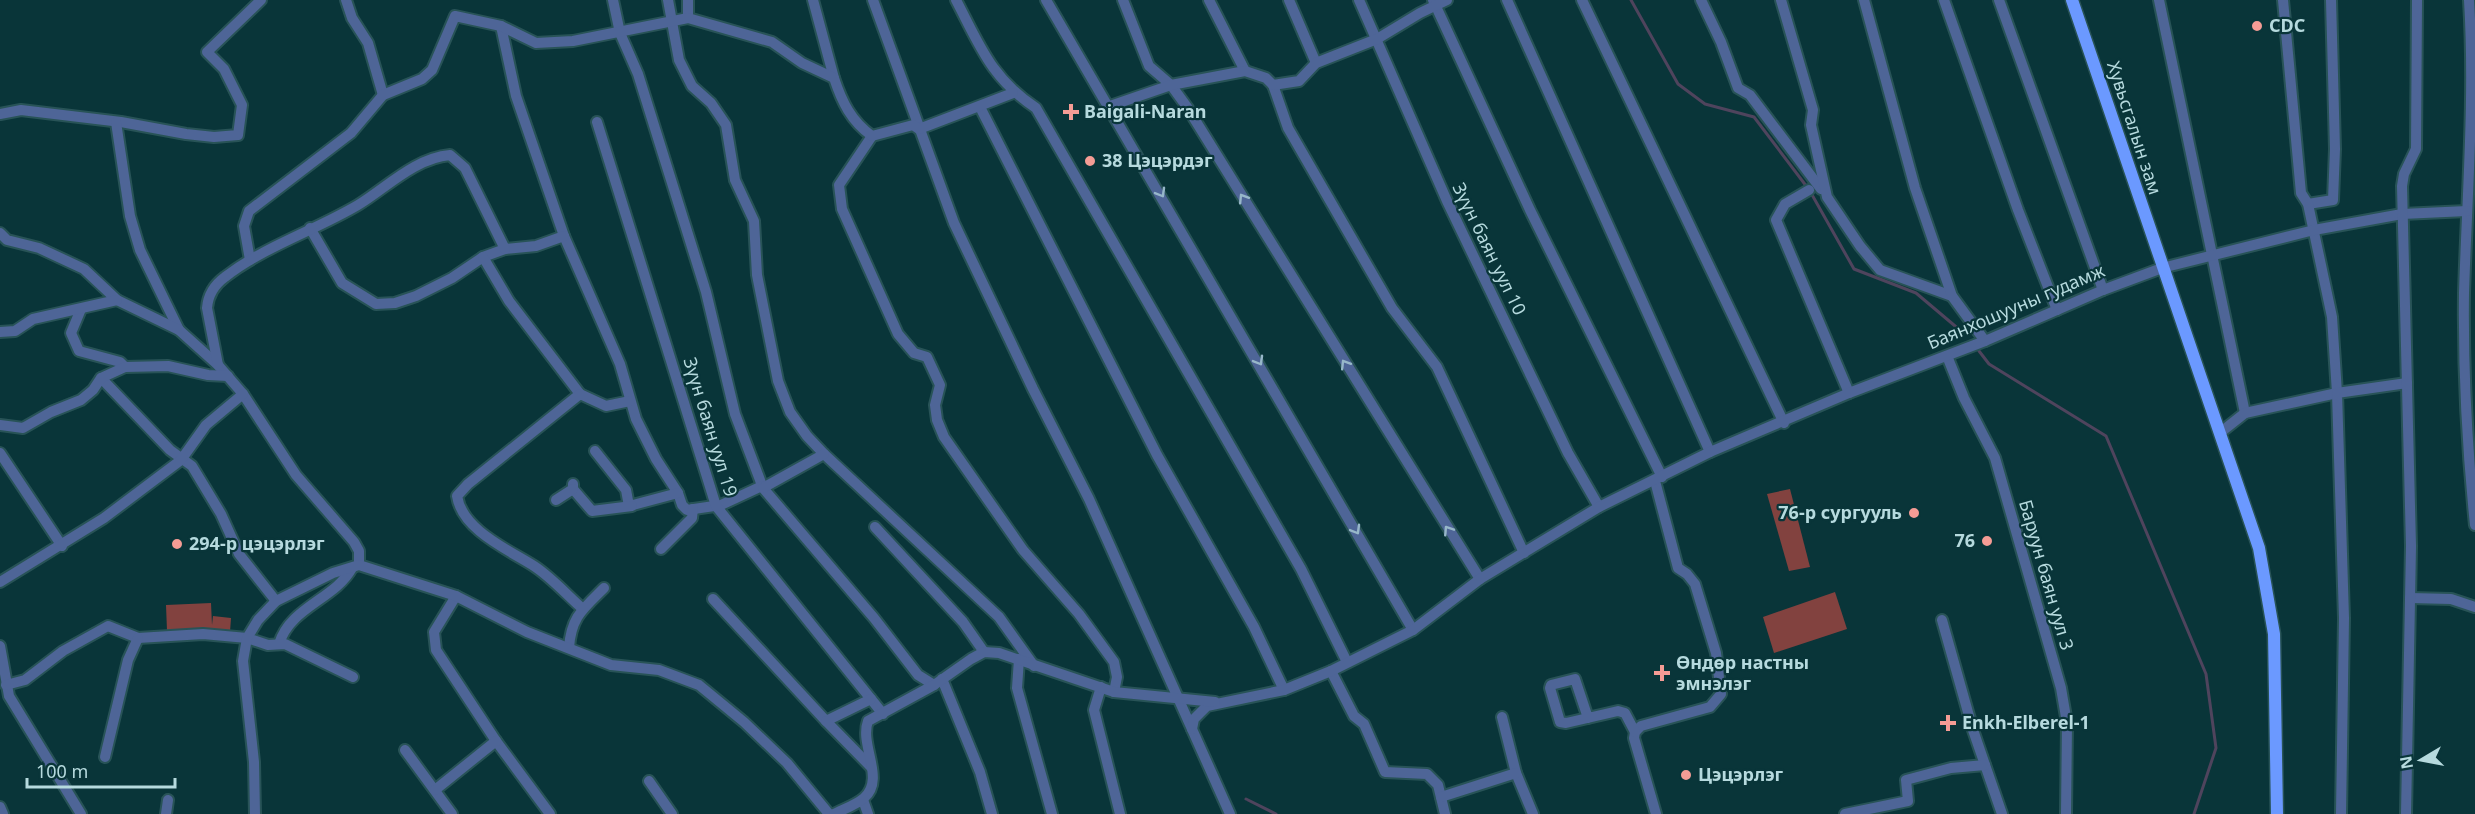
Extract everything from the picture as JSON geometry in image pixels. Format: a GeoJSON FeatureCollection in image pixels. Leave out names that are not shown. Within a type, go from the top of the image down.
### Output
{"type":"FeatureCollection","features":[{"type":"Feature","properties":{"kind":"main road","name":"Хувьсгалын зам"},"geometry":{"type":"LineString","coordinates":[[2072,0],[2162,268]]}},
{"type":"Feature","properties":{"kind":"main road"},"geometry":{"type":"LineString","coordinates":[[2162,268],[2221,432],[2259,548],[2272,614],[2276,671],[2277,814]]}},
{"type":"Feature","properties":{"kind":"street"},"geometry":{"type":"LineString","coordinates":[[0,114],[21,111],[116,122],[186,134],[214,137],[238,135],[242,105],[224,69],[207,52],[261,0]]}},
{"type":"Feature","properties":{"kind":"street"},"geometry":{"type":"LineString","coordinates":[[346,0],[352,18],[368,43],[383,95]]}},
{"type":"Feature","properties":{"kind":"street"},"geometry":{"type":"LineString","coordinates":[[613,0],[620,33],[638,74],[706,292],[735,414],[762,487],[874,618],[918,675],[938,682],[980,772],[992,814]]}},
{"type":"Feature","properties":{"kind":"street"},"geometry":{"type":"LineString","coordinates":[[668,0],[670,21],[679,60],[693,86],[711,103],[726,125],[735,180],[754,221],[757,275],[780,388],[790,412],[807,436],[824,454],[999,617],[1034,666]]}},
{"type":"Feature","properties":{"kind":"street"},"geometry":{"type":"LineString","coordinates":[[688,0],[688,18]]}},
{"type":"Feature","properties":{"kind":"street"},"geometry":{"type":"LineString","coordinates":[[813,0],[843,105],[860,128],[872,136]]}},
{"type":"Feature","properties":{"kind":"street"},"geometry":{"type":"LineString","coordinates":[[873,0],[954,223],[1089,499],[1230,814]]}},
{"type":"Feature","properties":{"kind":"street"},"geometry":{"type":"LineString","coordinates":[[956,0],[997,76],[1013,93],[1036,108],[1301,569],[1347,662]]}},
{"type":"Feature","properties":{"kind":"street"},"geometry":{"type":"LineString","coordinates":[[1046,0],[1110,106],[1413,630]]}},
{"type":"Feature","properties":{"kind":"street"},"geometry":{"type":"LineString","coordinates":[[1123,0],[1149,66],[1172,85],[1480,579]]}},
{"type":"Feature","properties":{"kind":"street"},"geometry":{"type":"LineString","coordinates":[[1209,0],[1245,72]]}},
{"type":"Feature","properties":{"kind":"street"},"geometry":{"type":"LineString","coordinates":[[1289,0],[1316,63]]}},
{"type":"Feature","properties":{"kind":"street","name":"Зүүн баян уул 10"},"geometry":{"type":"LineString","coordinates":[[1359,0],[1447,201],[1568,453],[1599,507]]}},
{"type":"Feature","properties":{"kind":"street"},"geometry":{"type":"LineString","coordinates":[[1273,85],[1299,81],[1316,63],[1377,39],[1435,3],[1447,0]]}},
{"type":"Feature","properties":{"kind":"street"},"geometry":{"type":"LineString","coordinates":[[1507,0],[1710,452]]}},
{"type":"Feature","properties":{"kind":"street"},"geometry":{"type":"LineString","coordinates":[[1582,0],[1784,423]]}},
{"type":"Feature","properties":{"kind":"street"},"geometry":{"type":"LineString","coordinates":[[1701,0],[1721,42],[1738,88],[1750,95],[1794,155],[1810,172],[1860,246],[1880,270],[1952,296]]}},
{"type":"Feature","properties":{"kind":"street"},"geometry":{"type":"LineString","coordinates":[[1781,0],[1813,110],[1811,126],[1827,197]]}},
{"type":"Feature","properties":{"kind":"street"},"geometry":{"type":"LineString","coordinates":[[1864,0],[1915,188],[1952,296],[1982,342]]}},
{"type":"Feature","properties":{"kind":"street"},"geometry":{"type":"LineString","coordinates":[[1944,0],[2018,210],[2057,310]]}},
{"type":"Feature","properties":{"kind":"street"},"geometry":{"type":"LineString","coordinates":[[1999,0],[2103,290]]}},
{"type":"Feature","properties":{"kind":"street"},"geometry":{"type":"LineString","coordinates":[[2159,0],[2245,413]]}},
{"type":"Feature","properties":{"kind":"street"},"geometry":{"type":"LineString","coordinates":[[2283,0],[2301,193],[2308,204],[2332,316],[2337,393],[2344,618],[2341,814]]}},
{"type":"Feature","properties":{"kind":"street"},"geometry":{"type":"LineString","coordinates":[[2308,204],[2333,200],[2335,149],[2331,0]]}},
{"type":"Feature","properties":{"kind":"street"},"geometry":{"type":"LineString","coordinates":[[2406,814],[2410,598],[2402,214],[2404,174],[2416,149],[2417,0]]}},
{"type":"Feature","properties":{"kind":"street"},"geometry":{"type":"LineString","coordinates":[[2469,0],[2472,112],[2467,211],[2470,295],[2465,430],[2475,525]]}},
{"type":"Feature","properties":{"kind":"street"},"geometry":{"type":"LineString","coordinates":[[1435,3],[1658,479],[1678,568],[1688,574],[1695,584],[1716,653],[1721,694],[1710,707],[1641,726],[1635,732],[1634,738],[1656,814]]}},
{"type":"Feature","properties":{"kind":"street"},"geometry":{"type":"LineString","coordinates":[[250,260],[244,226],[249,211],[351,134],[383,95],[422,79],[432,70],[455,16],[501,26],[536,43],[573,41],[688,18],[772,42],[802,63],[834,78]]}},
{"type":"Feature","properties":{"kind":"street"},"geometry":{"type":"LineString","coordinates":[[501,26],[516,96],[564,236],[620,364],[630,401],[652,451],[678,493],[682,505],[687,510],[716,506],[762,487],[824,454]]}},
{"type":"Feature","properties":{"kind":"street"},"geometry":{"type":"LineString","coordinates":[[1110,106],[1172,85],[1245,72],[1266,78],[1273,85],[1288,128],[1392,308],[1437,366],[1524,553]]}},
{"type":"Feature","properties":{"kind":"street"},"geometry":{"type":"LineString","coordinates":[[919,129],[1013,93]]}},
{"type":"Feature","properties":{"kind":"street"},"geometry":{"type":"LineString","coordinates":[[980,107],[1157,455],[1254,627],[1284,690]]}},
{"type":"Feature","properties":{"kind":"street"},"geometry":{"type":"LineString","coordinates":[[116,122],[127,197],[140,250],[179,330]]}},
{"type":"Feature","properties":{"kind":"street","name":"Зүүн баян уул 19"},"geometry":{"type":"LineString","coordinates":[[597,123],[716,506],[883,714]]}},
{"type":"Feature","properties":{"kind":"street"},"geometry":{"type":"LineString","coordinates":[[919,129],[914,125],[872,136],[840,185],[842,209],[898,334],[914,353],[927,357],[936,374],[940,385],[935,405],[937,420],[944,437],[1023,550],[1079,614],[1114,662],[1117,677],[1114,692]]}},
{"type":"Feature","properties":{"kind":"street"},"geometry":{"type":"LineString","coordinates":[[218,365],[208,318],[208,298],[224,278],[250,260],[357,206],[400,176],[430,160],[450,155],[465,168],[505,249]]}},
{"type":"Feature","properties":{"kind":"street"},"geometry":{"type":"LineString","coordinates":[[1809,190],[1785,204],[1776,220],[1849,393]]}},
{"type":"Feature","properties":{"kind":"street","name":"Баянхошууны гудамж"},"geometry":{"type":"LineString","coordinates":[[984,652],[999,653],[1019,659],[1114,692],[1215,702],[1284,690],[1331,671],[1413,630],[1480,579],[1599,507],[1710,452],[1784,423],[1849,393],[1982,342],[2103,290],[2162,268],[2314,230],[2402,214],[2467,211]]}},
{"type":"Feature","properties":{"kind":"street"},"geometry":{"type":"LineString","coordinates":[[310,228],[342,283],[376,304],[395,303],[416,296],[452,278],[483,257],[505,249],[536,246],[564,236]]}},
{"type":"Feature","properties":{"kind":"street"},"geometry":{"type":"LineString","coordinates":[[2,238],[39,248],[84,269],[117,300],[179,330],[218,365],[243,394],[296,475],[354,543],[358,551],[356,567],[346,579],[299,613],[282,632],[279,644]]}},
{"type":"Feature","properties":{"kind":"street"},"geometry":{"type":"LineString","coordinates":[[483,257],[509,301],[580,394],[606,406],[630,401]]}},
{"type":"Feature","properties":{"kind":"street"},"geometry":{"type":"LineString","coordinates":[[0,332],[15,331],[33,319],[117,300]]}},
{"type":"Feature","properties":{"kind":"street"},"geometry":{"type":"LineString","coordinates":[[81,309],[71,333],[79,351],[120,362],[125,367]]}},
{"type":"Feature","properties":{"kind":"street","name":"Баруун баян уул 3"},"geometry":{"type":"LineString","coordinates":[[1947,356],[1964,399],[1995,458],[2061,688],[2067,723],[2066,814]]}},
{"type":"Feature","properties":{"kind":"street"},"geometry":{"type":"LineString","coordinates":[[0,425],[23,428],[51,412],[81,400],[93,390],[100,378],[125,367],[168,366],[208,375],[228,376]]}},
{"type":"Feature","properties":{"kind":"street"},"geometry":{"type":"LineString","coordinates":[[100,378],[181,460],[192,466],[221,514],[239,554],[276,601]]}},
{"type":"Feature","properties":{"kind":"street"},"geometry":{"type":"LineString","coordinates":[[2221,432],[2245,413],[2337,393],[2407,383]]}},
{"type":"Feature","properties":{"kind":"street"},"geometry":{"type":"LineString","coordinates":[[1,580],[62,546],[181,460],[206,425],[243,394]]}},
{"type":"Feature","properties":{"kind":"street"},"geometry":{"type":"LineString","coordinates":[[580,394],[468,484],[457,496],[458,504],[483,536],[536,567],[583,609]]}},
{"type":"Feature","properties":{"kind":"street"},"geometry":{"type":"LineString","coordinates":[[595,451],[626,490],[629,506],[632,506]]}},
{"type":"Feature","properties":{"kind":"street"},"geometry":{"type":"LineString","coordinates":[[0,453],[62,546]]}},
{"type":"Feature","properties":{"kind":"street"},"geometry":{"type":"LineString","coordinates":[[556,500],[573,486],[592,511],[632,506],[678,493]]}},
{"type":"Feature","properties":{"kind":"street"},"geometry":{"type":"LineString","coordinates":[[661,549],[692,518],[693,509]]}},
{"type":"Feature","properties":{"kind":"street"},"geometry":{"type":"LineString","coordinates":[[834,814],[863,800],[871,791],[873,777],[865,730],[868,721],[938,682],[984,652],[963,622],[875,527]]}},
{"type":"Feature","properties":{"kind":"street"},"geometry":{"type":"LineString","coordinates":[[255,814],[254,762],[243,661],[247,638],[258,620],[276,601],[309,584],[356,567],[456,597],[527,632],[611,666],[659,670],[699,685],[744,722],[786,763],[829,814]]}},
{"type":"Feature","properties":{"kind":"street"},"geometry":{"type":"LineString","coordinates":[[569,648],[570,628],[583,609],[604,588]]}},
{"type":"Feature","properties":{"kind":"street"},"geometry":{"type":"LineString","coordinates":[[456,597],[434,632],[435,650],[496,741],[550,814]]}},
{"type":"Feature","properties":{"kind":"street"},"geometry":{"type":"LineString","coordinates":[[2410,598],[2451,598],[2475,607]]}},
{"type":"Feature","properties":{"kind":"street"},"geometry":{"type":"LineString","coordinates":[[713,599],[871,767]]}},
{"type":"Feature","properties":{"kind":"street"},"geometry":{"type":"LineString","coordinates":[[1942,620],[2002,814]]}},
{"type":"Feature","properties":{"kind":"street"},"geometry":{"type":"LineString","coordinates":[[6,685],[25,680],[63,651],[108,626],[138,638],[203,634],[247,638],[264,644],[292,645],[311,658],[352,677]]}},
{"type":"Feature","properties":{"kind":"street"},"geometry":{"type":"LineString","coordinates":[[105,756],[128,660],[138,638]]}},
{"type":"Feature","properties":{"kind":"street"},"geometry":{"type":"LineString","coordinates":[[0,646],[3,652],[9,696],[77,813]]}},
{"type":"Feature","properties":{"kind":"street"},"geometry":{"type":"LineString","coordinates":[[1019,659],[1017,688],[1052,814]]}},
{"type":"Feature","properties":{"kind":"street"},"geometry":{"type":"LineString","coordinates":[[1331,671],[1354,716],[1364,724],[1385,772],[1427,774],[1438,785],[1444,814]]}},
{"type":"Feature","properties":{"kind":"street"},"geometry":{"type":"LineString","coordinates":[[1588,718],[1575,679],[1551,685],[1552,697],[1560,722],[1566,723],[1588,718],[1618,711],[1625,713],[1635,732]]}},
{"type":"Feature","properties":{"kind":"street"},"geometry":{"type":"LineString","coordinates":[[1101,687],[1094,710],[1120,814]]}},
{"type":"Feature","properties":{"kind":"street"},"geometry":{"type":"LineString","coordinates":[[826,721],[871,699]]}},
{"type":"Feature","properties":{"kind":"street"},"geometry":{"type":"LineString","coordinates":[[1192,729],[1199,711],[1215,702]]}},
{"type":"Feature","properties":{"kind":"street"},"geometry":{"type":"LineString","coordinates":[[1502,717],[1516,773],[1533,814]]}},
{"type":"Feature","properties":{"kind":"street"},"geometry":{"type":"LineString","coordinates":[[435,790],[496,741]]}},
{"type":"Feature","properties":{"kind":"street"},"geometry":{"type":"LineString","coordinates":[[405,750],[452,814]]}},
{"type":"Feature","properties":{"kind":"street"},"geometry":{"type":"LineString","coordinates":[[1845,814],[1908,801],[1906,780],[1951,768],[1985,765]]}},
{"type":"Feature","properties":{"kind":"street"},"geometry":{"type":"LineString","coordinates":[[1441,797],[1516,773]]}},
{"type":"Feature","properties":{"kind":"street"},"geometry":{"type":"LineString","coordinates":[[649,781],[672,814]]}},
{"type":"Feature","properties":{"kind":"street"},"geometry":{"type":"LineString","coordinates":[[166,814],[168,800]]}},
{"type":"Feature","properties":{"kind":"street"},"geometry":{"type":"LineString","coordinates":[[863,800],[868,814]]}},
{"type":"Feature","properties":{"kind":"street"},"geometry":{"type":"LineString","coordinates":[[0,807],[3,814]]}},
{"type":"Feature","properties":{"kind":"shaded area"},"geometry":{"type":"Polygon","coordinates":[[[1790,489],[1810,567],[1789,571],[1767,494],[1790,489]]]}},
{"type":"Feature","properties":{"kind":"shaded area"},"geometry":{"type":"Polygon","coordinates":[[[1835,592],[1847,629],[1774,653],[1763,617],[1835,592]]]}},
{"type":"Feature","properties":{"kind":"shaded area"},"geometry":{"type":"Polygon","coordinates":[[[211,603],[212,625],[213,616],[231,618],[230,632],[167,631],[166,605],[211,603]]]}},
{"type":"Feature","properties":{"kind":"waterway"},"geometry":{"type":"LineString","coordinates":[[1631,0],[1678,84],[1705,104],[1754,117],[1807,187]]}},
{"type":"Feature","properties":{"kind":"waterway"},"geometry":{"type":"LineString","coordinates":[[1811,193],[1854,269],[1916,293],[1961,331]]}},
{"type":"Feature","properties":{"kind":"waterway"},"geometry":{"type":"LineString","coordinates":[[1979,351],[1989,364],[2106,436],[2206,674],[2216,748],[2194,814]]}},
{"type":"Feature","properties":{"kind":"waterway"},"geometry":{"type":"LineString","coordinates":[[1246,799],[1276,814]]}},
{"type":"Feature","properties":{"kind":"place","name":"CDC"},"geometry":{"type":"Point","coordinates":[2257,26]}},
{"type":"Feature","properties":{"kind":"place","name":"Baigali-Naran"},"geometry":{"type":"Point","coordinates":[1071,112]}},
{"type":"Feature","properties":{"kind":"place","name":"38 Цэцэрдэг"},"geometry":{"type":"Point","coordinates":[1090,161]}},
{"type":"Feature","properties":{"kind":"place","name":"76-р сургууль"},"geometry":{"type":"Point","coordinates":[1914,513]}},
{"type":"Feature","properties":{"kind":"place","name":"76"},"geometry":{"type":"Point","coordinates":[1987,541]}},
{"type":"Feature","properties":{"kind":"place","name":"294-р цэцэрлэг"},"geometry":{"type":"Point","coordinates":[177,544]}},
{"type":"Feature","properties":{"kind":"place","name":"Өндөр настны эмнэлэг"},"geometry":{"type":"Point","coordinates":[1662,673]}},
{"type":"Feature","properties":{"kind":"place","name":"Enkh-Elberel-1"},"geometry":{"type":"Point","coordinates":[1948,723]}},
{"type":"Feature","properties":{"kind":"place","name":"Цэцэрлэг"},"geometry":{"type":"Point","coordinates":[1686,775]}}]}
